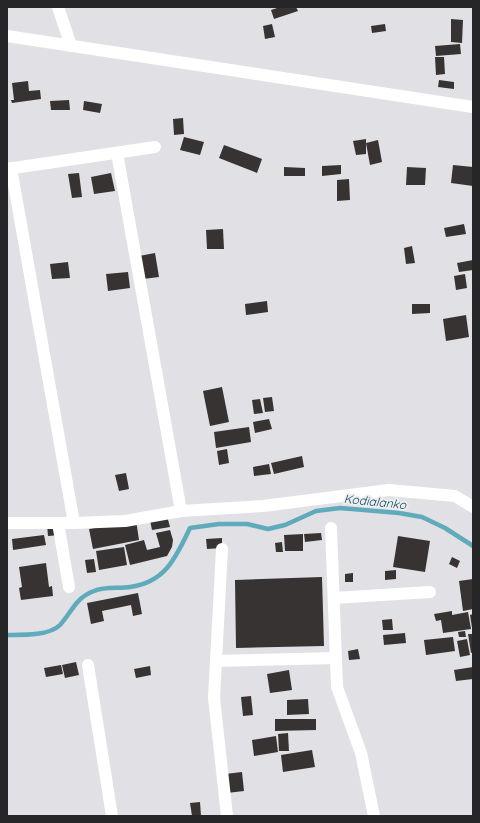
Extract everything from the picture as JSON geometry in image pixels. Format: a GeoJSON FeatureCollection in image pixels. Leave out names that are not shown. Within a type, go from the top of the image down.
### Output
{"type":"FeatureCollection","features":[{"type":"Feature","properties":{"kind":"street"},"geometry":{"type":"LineString","coordinates":[[58,7],[71,46]]}},
{"type":"Feature","properties":{"kind":"street"},"geometry":{"type":"LineString","coordinates":[[7,36],[473,107]]}},
{"type":"Feature","properties":{"kind":"street"},"geometry":{"type":"LineString","coordinates":[[74,524],[9,169],[155,148]]}},
{"type":"Feature","properties":{"kind":"street"},"geometry":{"type":"LineString","coordinates":[[117,153],[181,511]]}},
{"type":"Feature","properties":{"kind":"street"},"geometry":{"type":"LineString","coordinates":[[7,523],[74,524],[125,521],[181,511],[264,506],[389,490],[455,496],[473,507]]}},
{"type":"Feature","properties":{"kind":"street"},"geometry":{"type":"LineString","coordinates":[[58,524],[69,587]]}},
{"type":"Feature","properties":{"kind":"street"},"geometry":{"type":"LineString","coordinates":[[331,528],[337,687],[361,753],[374,816]]}},
{"type":"Feature","properties":{"kind":"street"},"geometry":{"type":"LineString","coordinates":[[222,549],[214,698],[227,816]]}},
{"type":"Feature","properties":{"kind":"street"},"geometry":{"type":"LineString","coordinates":[[334,598],[430,592]]}},
{"type":"Feature","properties":{"kind":"street"},"geometry":{"type":"LineString","coordinates":[[216,661],[336,658]]}},
{"type":"Feature","properties":{"kind":"street"},"geometry":{"type":"LineString","coordinates":[[88,665],[112,816]]}},
{"type":"Feature","properties":{"kind":"building"},"geometry":{"type":"Polygon","coordinates":[[[280,7],[296,7],[298,11],[274,19],[271,10],[280,7]]]}},
{"type":"Feature","properties":{"kind":"building"},"geometry":{"type":"Polygon","coordinates":[[[451,19],[463,20],[462,43],[451,42],[451,19]]]}},
{"type":"Feature","properties":{"kind":"building"},"geometry":{"type":"Polygon","coordinates":[[[272,24],[275,37],[265,39],[263,26],[272,24]]]}},
{"type":"Feature","properties":{"kind":"building"},"geometry":{"type":"Polygon","coordinates":[[[385,24],[386,31],[372,33],[371,26],[385,24]]]}},
{"type":"Feature","properties":{"kind":"building"},"geometry":{"type":"Polygon","coordinates":[[[460,44],[461,54],[436,56],[435,46],[460,44]]]}},
{"type":"Feature","properties":{"kind":"building"},"geometry":{"type":"Polygon","coordinates":[[[435,57],[444,57],[445,74],[436,75],[435,57]]]}},
{"type":"Feature","properties":{"kind":"building"},"geometry":{"type":"Polygon","coordinates":[[[439,80],[454,82],[454,89],[438,87],[439,80]]]}},
{"type":"Feature","properties":{"kind":"building"},"geometry":{"type":"Polygon","coordinates":[[[28,81],[29,91],[40,90],[41,99],[12,103],[11,100],[14,100],[12,83],[28,81]]]}},
{"type":"Feature","properties":{"kind":"building"},"geometry":{"type":"Polygon","coordinates":[[[69,100],[70,110],[51,110],[50,101],[69,100]]]}},
{"type":"Feature","properties":{"kind":"building"},"geometry":{"type":"Polygon","coordinates":[[[84,101],[102,104],[100,113],[83,110],[84,101]]]}},
{"type":"Feature","properties":{"kind":"building"},"geometry":{"type":"Polygon","coordinates":[[[183,118],[184,134],[174,135],[173,119],[183,118]]]}},
{"type":"Feature","properties":{"kind":"building"},"geometry":{"type":"Polygon","coordinates":[[[184,137],[204,142],[200,155],[180,150],[184,137]]]}},
{"type":"Feature","properties":{"kind":"building"},"geometry":{"type":"Polygon","coordinates":[[[366,139],[366,154],[356,155],[353,141],[366,139]]]}},
{"type":"Feature","properties":{"kind":"building"},"geometry":{"type":"Polygon","coordinates":[[[378,140],[382,162],[370,165],[366,143],[378,140]]]}},
{"type":"Feature","properties":{"kind":"building"},"geometry":{"type":"Polygon","coordinates":[[[224,145],[262,159],[257,173],[219,158],[224,145]]]}},
{"type":"Feature","properties":{"kind":"building"},"geometry":{"type":"Polygon","coordinates":[[[341,165],[341,174],[322,176],[322,166],[341,165]]]}},
{"type":"Feature","properties":{"kind":"building"},"geometry":{"type":"Polygon","coordinates":[[[453,165],[473,167],[473,186],[451,183],[453,165]]]}},
{"type":"Feature","properties":{"kind":"building"},"geometry":{"type":"Polygon","coordinates":[[[284,167],[305,168],[305,176],[284,176],[284,167]]]}},
{"type":"Feature","properties":{"kind":"building"},"geometry":{"type":"Polygon","coordinates":[[[407,167],[426,168],[425,185],[406,185],[407,167]]]}},
{"type":"Feature","properties":{"kind":"building"},"geometry":{"type":"Polygon","coordinates":[[[79,173],[82,197],[72,198],[68,174],[79,173]]]}},
{"type":"Feature","properties":{"kind":"building"},"geometry":{"type":"Polygon","coordinates":[[[111,173],[115,191],[94,194],[91,177],[111,173]]]}},
{"type":"Feature","properties":{"kind":"building"},"geometry":{"type":"Polygon","coordinates":[[[349,179],[350,200],[337,201],[337,180],[349,179]]]}},
{"type":"Feature","properties":{"kind":"building"},"geometry":{"type":"Polygon","coordinates":[[[464,224],[466,234],[446,237],[444,228],[464,224]]]}},
{"type":"Feature","properties":{"kind":"building"},"geometry":{"type":"Polygon","coordinates":[[[223,229],[224,249],[207,249],[206,230],[223,229]]]}},
{"type":"Feature","properties":{"kind":"building"},"geometry":{"type":"Polygon","coordinates":[[[412,246],[415,263],[406,264],[404,248],[412,246]]]}},
{"type":"Feature","properties":{"kind":"building"},"geometry":{"type":"Polygon","coordinates":[[[155,253],[159,277],[143,279],[139,256],[155,253]]]}},
{"type":"Feature","properties":{"kind":"building"},"geometry":{"type":"Polygon","coordinates":[[[473,260],[473,270],[459,272],[457,263],[473,260]]]}},
{"type":"Feature","properties":{"kind":"building"},"geometry":{"type":"Polygon","coordinates":[[[68,262],[70,278],[52,279],[50,264],[68,262]]]}},
{"type":"Feature","properties":{"kind":"building"},"geometry":{"type":"Polygon","coordinates":[[[128,272],[130,288],[108,291],[106,274],[128,272]]]}},
{"type":"Feature","properties":{"kind":"building"},"geometry":{"type":"Polygon","coordinates":[[[465,274],[467,288],[456,290],[454,276],[465,274]]]}},
{"type":"Feature","properties":{"kind":"building"},"geometry":{"type":"Polygon","coordinates":[[[267,301],[268,312],[246,315],[245,304],[267,301]]]}},
{"type":"Feature","properties":{"kind":"building"},"geometry":{"type":"Polygon","coordinates":[[[412,304],[430,304],[430,313],[412,314],[412,304]]]}},
{"type":"Feature","properties":{"kind":"building"},"geometry":{"type":"Polygon","coordinates":[[[466,315],[469,337],[446,341],[443,319],[466,315]]]}},
{"type":"Feature","properties":{"kind":"building"},"geometry":{"type":"Polygon","coordinates":[[[222,387],[229,422],[210,426],[203,391],[222,387]]]}},
{"type":"Feature","properties":{"kind":"building"},"geometry":{"type":"Polygon","coordinates":[[[272,397],[274,411],[265,412],[263,398],[272,397]]]}},
{"type":"Feature","properties":{"kind":"building"},"geometry":{"type":"Polygon","coordinates":[[[260,399],[263,413],[254,414],[252,400],[260,399]]]}},
{"type":"Feature","properties":{"kind":"building"},"geometry":{"type":"Polygon","coordinates":[[[269,419],[272,429],[255,433],[253,422],[269,419]]]}},
{"type":"Feature","properties":{"kind":"building"},"geometry":{"type":"Polygon","coordinates":[[[249,427],[251,442],[216,448],[214,432],[249,427]]]}},
{"type":"Feature","properties":{"kind":"building"},"geometry":{"type":"Polygon","coordinates":[[[227,449],[229,463],[219,465],[217,451],[227,449]]]}},
{"type":"Feature","properties":{"kind":"building"},"geometry":{"type":"Polygon","coordinates":[[[302,456],[304,467],[274,474],[271,463],[302,456]]]}},
{"type":"Feature","properties":{"kind":"building"},"geometry":{"type":"Polygon","coordinates":[[[269,464],[271,474],[254,476],[253,467],[269,464]]]}},
{"type":"Feature","properties":{"kind":"building"},"geometry":{"type":"Polygon","coordinates":[[[126,473],[129,489],[119,491],[115,475],[126,473]]]}},
{"type":"Feature","properties":{"kind":"building"},"geometry":{"type":"Polygon","coordinates":[[[167,516],[170,527],[152,530],[150,520],[167,516]]]}},
{"type":"Feature","properties":{"kind":"building"},"geometry":{"type":"Polygon","coordinates":[[[136,520],[139,540],[93,549],[89,529],[136,520]]]}},
{"type":"Feature","properties":{"kind":"building"},"geometry":{"type":"Polygon","coordinates":[[[47,525],[59,525],[60,535],[48,536],[47,525]]]}},
{"type":"Feature","properties":{"kind":"building"},"geometry":{"type":"Polygon","coordinates":[[[170,530],[173,540],[172,547],[167,556],[130,565],[125,545],[144,540],[147,550],[160,547],[156,533],[170,530]]]}},
{"type":"Feature","properties":{"kind":"building"},"geometry":{"type":"Polygon","coordinates":[[[321,533],[322,540],[305,542],[304,534],[321,533]]]}},
{"type":"Feature","properties":{"kind":"building"},"geometry":{"type":"Polygon","coordinates":[[[303,534],[303,551],[285,551],[284,535],[303,534]]]}},
{"type":"Feature","properties":{"kind":"building"},"geometry":{"type":"Polygon","coordinates":[[[44,535],[46,545],[13,550],[12,539],[44,535]]]}},
{"type":"Feature","properties":{"kind":"building"},"geometry":{"type":"Polygon","coordinates":[[[398,536],[430,541],[425,572],[393,567],[398,536]]]}},
{"type":"Feature","properties":{"kind":"building"},"geometry":{"type":"Polygon","coordinates":[[[222,538],[222,548],[207,549],[206,539],[222,538]]]}},
{"type":"Feature","properties":{"kind":"building"},"geometry":{"type":"Polygon","coordinates":[[[282,542],[283,552],[276,552],[275,543],[282,542]]]}},
{"type":"Feature","properties":{"kind":"building"},"geometry":{"type":"Polygon","coordinates":[[[124,547],[127,565],[99,570],[96,551],[124,547]]]}},
{"type":"Feature","properties":{"kind":"building"},"geometry":{"type":"Polygon","coordinates":[[[452,557],[460,561],[457,568],[449,564],[452,557]]]}},
{"type":"Feature","properties":{"kind":"building"},"geometry":{"type":"Polygon","coordinates":[[[94,559],[96,572],[87,573],[85,560],[94,559]]]}},
{"type":"Feature","properties":{"kind":"building"},"geometry":{"type":"Polygon","coordinates":[[[46,563],[49,587],[52,586],[53,596],[21,600],[19,588],[22,587],[19,567],[46,563]]]}},
{"type":"Feature","properties":{"kind":"building"},"geometry":{"type":"Polygon","coordinates":[[[396,570],[396,579],[385,580],[385,571],[396,570]]]}},
{"type":"Feature","properties":{"kind":"building"},"geometry":{"type":"Polygon","coordinates":[[[353,573],[353,582],[345,582],[345,574],[353,573]]]}},
{"type":"Feature","properties":{"kind":"building"},"geometry":{"type":"Polygon","coordinates":[[[322,577],[324,646],[236,648],[235,580],[322,577]]]}},
{"type":"Feature","properties":{"kind":"building"},"geometry":{"type":"Polygon","coordinates":[[[473,579],[473,609],[463,611],[459,581],[473,579]]]}},
{"type":"Feature","properties":{"kind":"building"},"geometry":{"type":"Polygon","coordinates":[[[138,593],[142,614],[133,616],[131,605],[102,611],[104,621],[91,624],[87,603],[138,593]]]}},
{"type":"Feature","properties":{"kind":"building"},"geometry":{"type":"Polygon","coordinates":[[[452,611],[452,615],[468,612],[471,629],[443,633],[441,620],[436,621],[434,614],[452,611]]]}},
{"type":"Feature","properties":{"kind":"building"},"geometry":{"type":"Polygon","coordinates":[[[473,614],[473,628],[472,628],[470,615],[473,614]]]}},
{"type":"Feature","properties":{"kind":"building"},"geometry":{"type":"Polygon","coordinates":[[[392,619],[393,630],[383,630],[382,620],[392,619]]]}},
{"type":"Feature","properties":{"kind":"building"},"geometry":{"type":"Polygon","coordinates":[[[465,631],[466,637],[459,637],[458,632],[465,631]]]}},
{"type":"Feature","properties":{"kind":"building"},"geometry":{"type":"Polygon","coordinates":[[[405,633],[406,643],[384,645],[383,635],[405,633]]]}},
{"type":"Feature","properties":{"kind":"building"},"geometry":{"type":"Polygon","coordinates":[[[468,634],[473,634],[473,652],[471,653],[468,634]]]}},
{"type":"Feature","properties":{"kind":"building"},"geometry":{"type":"Polygon","coordinates":[[[453,637],[455,651],[426,655],[424,640],[453,637]]]}},
{"type":"Feature","properties":{"kind":"building"},"geometry":{"type":"Polygon","coordinates":[[[467,639],[470,655],[460,657],[457,641],[467,639]]]}},
{"type":"Feature","properties":{"kind":"building"},"geometry":{"type":"Polygon","coordinates":[[[358,649],[360,659],[349,660],[348,651],[358,649]]]}},
{"type":"Feature","properties":{"kind":"building"},"geometry":{"type":"Polygon","coordinates":[[[76,662],[79,675],[65,678],[62,665],[76,662]]]}},
{"type":"Feature","properties":{"kind":"building"},"geometry":{"type":"Polygon","coordinates":[[[61,665],[63,674],[46,677],[44,668],[61,665]]]}},
{"type":"Feature","properties":{"kind":"building"},"geometry":{"type":"Polygon","coordinates":[[[150,666],[151,675],[136,678],[134,669],[150,666]]]}},
{"type":"Feature","properties":{"kind":"building"},"geometry":{"type":"Polygon","coordinates":[[[473,667],[473,679],[456,681],[454,670],[473,667]]]}},
{"type":"Feature","properties":{"kind":"building"},"geometry":{"type":"Polygon","coordinates":[[[289,670],[292,690],[270,693],[267,674],[289,670]]]}},
{"type":"Feature","properties":{"kind":"building"},"geometry":{"type":"Polygon","coordinates":[[[251,696],[253,715],[243,716],[241,697],[251,696]]]}},
{"type":"Feature","properties":{"kind":"building"},"geometry":{"type":"Polygon","coordinates":[[[308,699],[309,714],[287,715],[287,700],[308,699]]]}},
{"type":"Feature","properties":{"kind":"building"},"geometry":{"type":"Polygon","coordinates":[[[275,719],[316,719],[316,730],[275,731],[275,719]]]}},
{"type":"Feature","properties":{"kind":"building"},"geometry":{"type":"Polygon","coordinates":[[[288,733],[289,751],[279,751],[278,734],[288,733]]]}},
{"type":"Feature","properties":{"kind":"building"},"geometry":{"type":"Polygon","coordinates":[[[276,736],[278,752],[254,756],[252,740],[276,736]]]}},
{"type":"Feature","properties":{"kind":"building"},"geometry":{"type":"Polygon","coordinates":[[[312,750],[315,767],[283,772],[281,755],[312,750]]]}},
{"type":"Feature","properties":{"kind":"building"},"geometry":{"type":"Polygon","coordinates":[[[242,772],[244,791],[227,793],[225,774],[242,772]]]}},
{"type":"Feature","properties":{"kind":"building"},"geometry":{"type":"Polygon","coordinates":[[[200,802],[201,816],[192,816],[190,803],[200,802]]]}},
{"type":"Feature","properties":{"kind":"waterway","name":"Kodialanko"},"geometry":{"type":"LineString","coordinates":[[7,635],[35,634],[55,629],[60,625],[82,597],[98,589],[130,587],[153,580],[161,574],[174,558],[190,528],[219,524],[247,524],[268,529],[285,525],[316,511],[340,508],[399,513],[422,517],[445,528],[473,546]]}}]}
